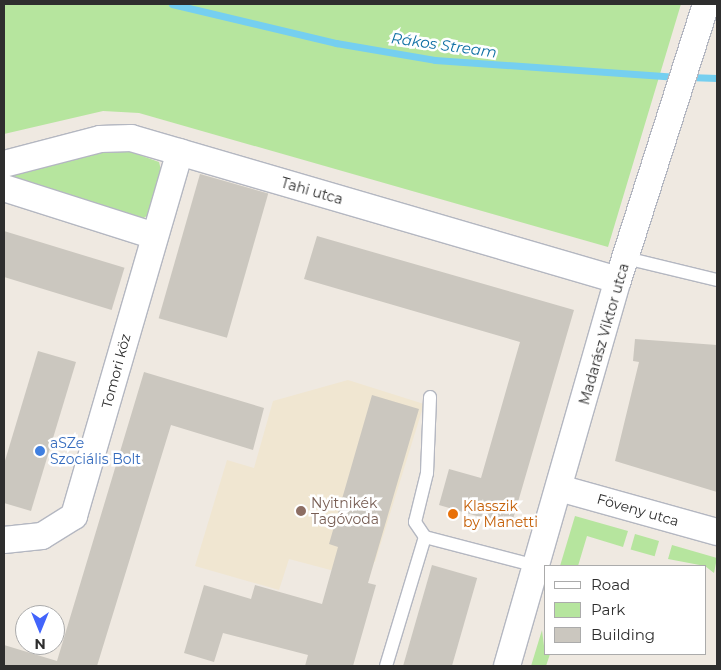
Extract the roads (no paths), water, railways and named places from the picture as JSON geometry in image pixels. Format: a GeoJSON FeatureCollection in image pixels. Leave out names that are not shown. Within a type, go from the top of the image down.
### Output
{"type":"FeatureCollection","features":[{"type":"Feature","properties":{"kind":"street","name":"Madarász Viktor utca"},"geometry":{"type":"LineString","coordinates":[[508,666],[622,269],[706,4]]}},
{"type":"Feature","properties":{"kind":"street","name":"Tahi utca"},"geometry":{"type":"LineString","coordinates":[[4,164],[100,139],[131,138],[622,269]]}},
{"type":"Feature","properties":{"kind":"street","name":"Tomori köz"},"geometry":{"type":"LineString","coordinates":[[4,540],[42,536],[74,516],[180,152]]}},
{"type":"Feature","properties":{"kind":"street"},"geometry":{"type":"LineString","coordinates":[[4,188],[154,236]]}},
{"type":"Feature","properties":{"kind":"street","name":"Föveny utca"},"geometry":{"type":"LineString","coordinates":[[559,488],[717,532]]}},
{"type":"Feature","properties":{"kind":"lane"},"geometry":{"type":"LineString","coordinates":[[622,269],[717,280]]}},
{"type":"Feature","properties":{"kind":"lane"},"geometry":{"type":"LineString","coordinates":[[430,397],[427,473],[415,522],[424,537],[536,566]]}},
{"type":"Feature","properties":{"kind":"lane"},"geometry":{"type":"LineString","coordinates":[[386,666],[424,537]]}},
{"type":"Feature","properties":{"kind":"waterway","name":"Rákos Stream"},"geometry":{"type":"LineString","coordinates":[[172,4],[336,43],[435,60],[677,77]]}},
{"type":"Feature","properties":{"kind":"waterway","name":"Rákos Stream"},"geometry":{"type":"LineString","coordinates":[[688,77],[717,78]]}},
{"type":"Feature","properties":{"kind":"place","name":"aSZe Szociális Bolt"},"geometry":{"type":"Point","coordinates":[40,451]}},
{"type":"Feature","properties":{"kind":"place","name":"Nyitnikék Tagóvoda"},"geometry":{"type":"Point","coordinates":[301,511]}},
{"type":"Feature","properties":{"kind":"place","name":"Klasszik by Manetti"},"geometry":{"type":"Point","coordinates":[453,514]}}]}
